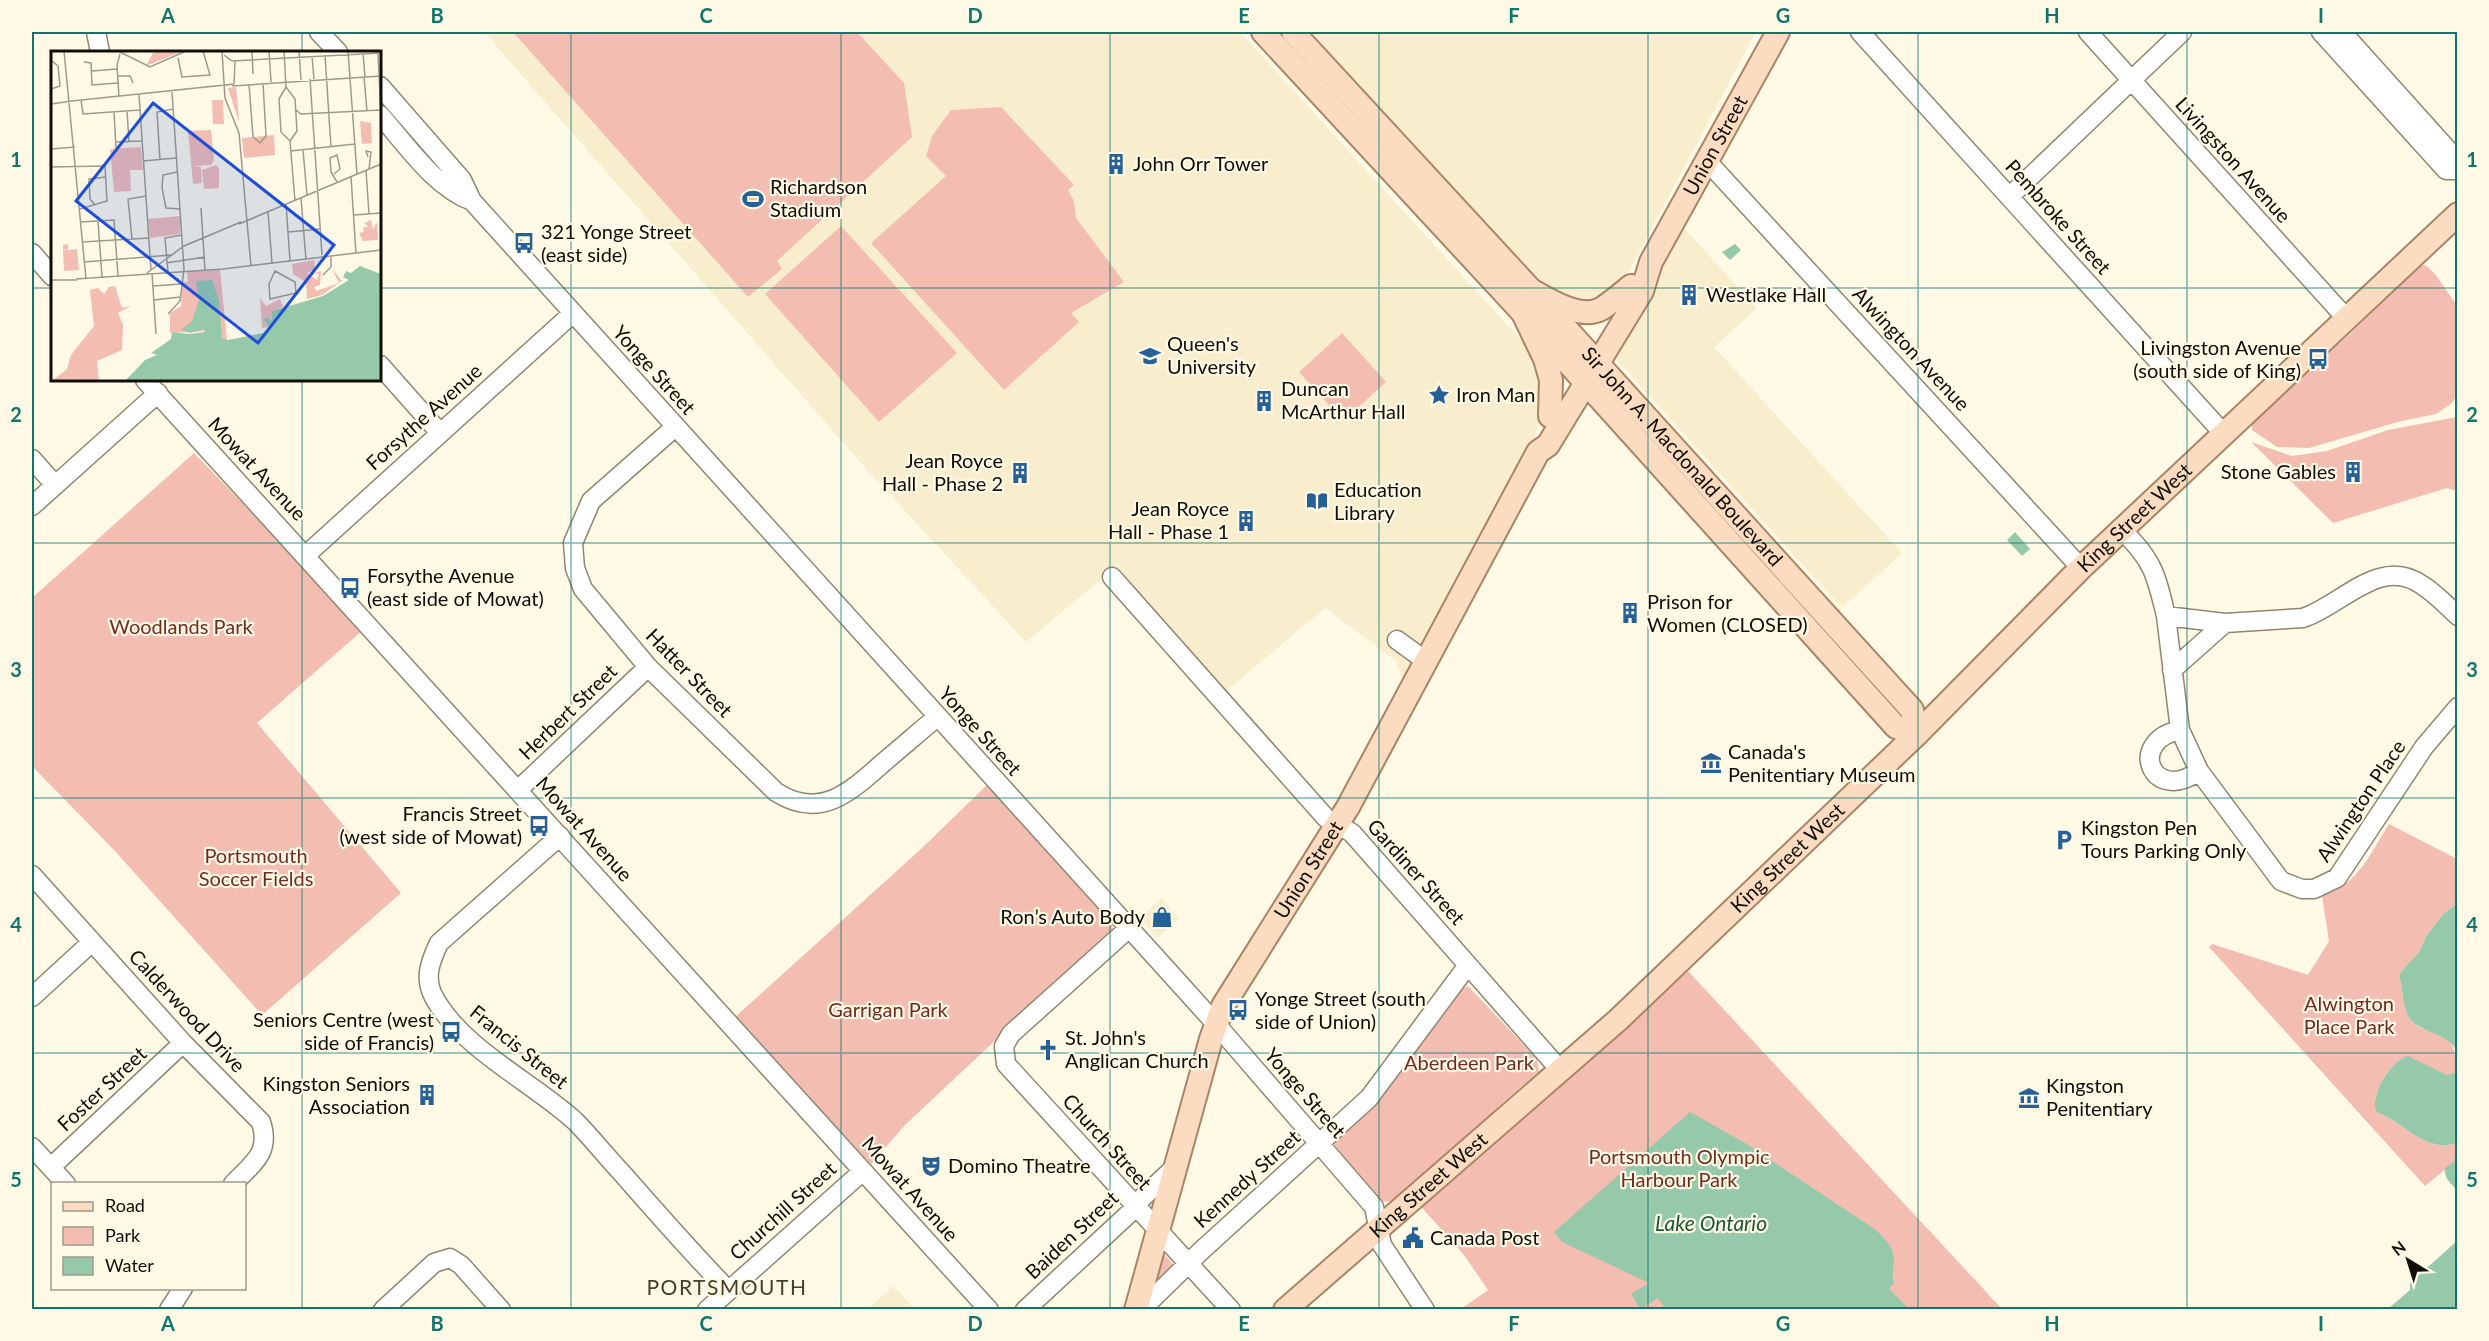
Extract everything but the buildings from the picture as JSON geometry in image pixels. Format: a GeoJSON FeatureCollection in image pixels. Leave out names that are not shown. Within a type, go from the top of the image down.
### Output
{"type":"FeatureCollection","features":[{"type":"Feature","properties":{"kind":"main road","name":"Sir John A. Macdonald Boulevard"},"geometry":{"type":"LineString","coordinates":[[1263,32],[1523,313],[1896,727],[1917,734]]}},
{"type":"Feature","properties":{"kind":"main road","name":"Sir John A. Macdonald Boulevard"},"geometry":{"type":"LineString","coordinates":[[1293,32],[1531,290],[1912,710],[1917,734]]}},
{"type":"Feature","properties":{"kind":"main road","name":"Union Street"},"geometry":{"type":"LineString","coordinates":[[1538,452],[1537,441],[1550,416],[1581,377],[1642,291],[1652,262],[1778,32]]}},
{"type":"Feature","properties":{"kind":"main road","name":"King Street West"},"geometry":{"type":"LineString","coordinates":[[1285,1310],[1626,1013],[1917,734],[2081,568],[2457,214]]}},
{"type":"Feature","properties":{"kind":"main road","name":"Union Street"},"geometry":{"type":"LineString","coordinates":[[1593,358],[1631,286],[1652,262]]}},
{"type":"Feature","properties":{"kind":"main road"},"geometry":{"type":"LineString","coordinates":[[1531,290],[1565,309],[1590,311],[1599,310],[1631,286]]}},
{"type":"Feature","properties":{"kind":"main road"},"geometry":{"type":"LineString","coordinates":[[1523,313],[1545,359],[1551,378],[1550,416]]}},
{"type":"Feature","properties":{"kind":"main road","name":"Union Street"},"geometry":{"type":"LineString","coordinates":[[1136,1310],[1216,1024],[1234,987],[1338,824],[1538,452],[1548,445],[1581,377]]}},
{"type":"Feature","properties":{"kind":"street"},"geometry":{"type":"LineString","coordinates":[[96,32],[100,51]]}},
{"type":"Feature","properties":{"kind":"street"},"geometry":{"type":"LineString","coordinates":[[319,32],[337,51]]}},
{"type":"Feature","properties":{"kind":"street","name":"Pembroke Street"},"geometry":{"type":"LineString","coordinates":[[1860,32],[2223,433]]}},
{"type":"Feature","properties":{"kind":"street","name":"Livingston Avenue"},"geometry":{"type":"LineString","coordinates":[[2088,32],[2346,318]]}},
{"type":"Feature","properties":{"kind":"street"},"geometry":{"type":"LineString","coordinates":[[2009,197],[2182,32]]}},
{"type":"Feature","properties":{"kind":"street"},"geometry":{"type":"LineString","coordinates":[[2321,32],[2446,170],[2457,170],[2457,160],[2342,32]]}},
{"type":"Feature","properties":{"kind":"street","name":"Yonge Street"},"geometry":{"type":"LineString","coordinates":[[381,87],[462,180],[472,201],[572,314],[1216,1024],[1320,1144],[1374,1208],[1382,1245],[1425,1310]]}},
{"type":"Feature","properties":{"kind":"street","name":"Yonge Street"},"geometry":{"type":"LineString","coordinates":[[381,116],[431,173],[459,196],[472,201]]}},
{"type":"Feature","properties":{"kind":"street","name":"Alwington Avenue"},"geometry":{"type":"LineString","coordinates":[[1707,161],[2081,568]]}},
{"type":"Feature","properties":{"kind":"street"},"geometry":{"type":"LineString","coordinates":[[32,253],[51,275]]}},
{"type":"Feature","properties":{"kind":"street","name":"Forsythe Avenue"},"geometry":{"type":"LineString","coordinates":[[306,555],[572,314]]}},
{"type":"Feature","properties":{"kind":"street"},"geometry":{"type":"LineString","coordinates":[[381,366],[440,433]]}},
{"type":"Feature","properties":{"kind":"street","name":"Mowat Avenue"},"geometry":{"type":"LineString","coordinates":[[146,381],[519,789],[988,1310]]}},
{"type":"Feature","properties":{"kind":"street"},"geometry":{"type":"LineString","coordinates":[[32,506],[158,393]]}},
{"type":"Feature","properties":{"kind":"street","name":"Hatter Street"},"geometry":{"type":"LineString","coordinates":[[675,427],[591,501],[573,543],[575,568],[583,589],[648,667],[776,792],[789,801],[807,804],[824,803],[842,797],[937,717]]}},
{"type":"Feature","properties":{"kind":"street"},"geometry":{"type":"LineString","coordinates":[[32,459],[55,485]]}},
{"type":"Feature","properties":{"kind":"street","name":"Alwington Place"},"geometry":{"type":"LineString","coordinates":[[2121,530],[2150,562],[2156,574],[2166,616],[2180,729],[2199,771],[2281,881],[2302,889],[2314,889],[2337,879],[2424,747],[2457,707]]}},
{"type":"Feature","properties":{"kind":"street"},"geometry":{"type":"LineString","coordinates":[[2166,616],[2225,622],[2303,618],[2314,615],[2368,582],[2384,576],[2403,576],[2421,584],[2457,616]]}},
{"type":"Feature","properties":{"kind":"street","name":"Gardiner Street"},"geometry":{"type":"LineString","coordinates":[[1112,577],[1326,818],[1352,833],[1561,1071]]}},
{"type":"Feature","properties":{"kind":"street"},"geometry":{"type":"LineString","coordinates":[[2172,670],[2225,622]]}},
{"type":"Feature","properties":{"kind":"street"},"geometry":{"type":"LineString","coordinates":[[1397,640],[1426,661]]}},
{"type":"Feature","properties":{"kind":"street","name":"Herbert Street"},"geometry":{"type":"LineString","coordinates":[[519,789],[648,667]]}},
{"type":"Feature","properties":{"kind":"street"},"geometry":{"type":"LineString","coordinates":[[2180,729],[2157,740],[2150,752],[2151,765],[2158,776],[2169,782],[2183,781],[2199,771]]}},
{"type":"Feature","properties":{"kind":"street","name":"Francis Street"},"geometry":{"type":"LineString","coordinates":[[560,836],[439,943],[431,961],[428,981],[434,999],[451,1021],[476,1045],[543,1094],[577,1123],[728,1290]]}},
{"type":"Feature","properties":{"kind":"street","name":"Calderwood Drive"},"geometry":{"type":"LineString","coordinates":[[32,874],[183,1043],[261,1122],[266,1137],[260,1156],[235,1182]]}},
{"type":"Feature","properties":{"kind":"street","name":"Church Street"},"geometry":{"type":"LineString","coordinates":[[1128,929],[1011,1034],[1004,1046],[1006,1064],[1135,1208],[1231,1310]]}},
{"type":"Feature","properties":{"kind":"street"},"geometry":{"type":"LineString","coordinates":[[32,997],[92,942]]}},
{"type":"Feature","properties":{"kind":"street","name":"Kennedy Street"},"geometry":{"type":"LineString","coordinates":[[1142,1310],[1189,1263],[1369,1098],[1468,965]]}},
{"type":"Feature","properties":{"kind":"street","name":"Foster Street"},"geometry":{"type":"LineString","coordinates":[[51,1167],[183,1043]]}},
{"type":"Feature","properties":{"kind":"street"},"geometry":{"type":"LineString","coordinates":[[32,1147],[64,1182]]}},
{"type":"Feature","properties":{"kind":"street","name":"Baiden Street"},"geometry":{"type":"LineString","coordinates":[[1025,1310],[1135,1208],[1142,1198],[1174,1168]]}},
{"type":"Feature","properties":{"kind":"street","name":"Churchill Street"},"geometry":{"type":"LineString","coordinates":[[707,1310],[863,1171]]}},
{"type":"Feature","properties":{"kind":"street"},"geometry":{"type":"LineString","coordinates":[[383,1310],[434,1263],[450,1258],[460,1265],[501,1310]]}},
{"type":"Feature","properties":{"kind":"street"},"geometry":{"type":"LineString","coordinates":[[169,1310],[182,1290]]}},
{"type":"Feature","properties":{"kind":"shaded area","name":"Queen's University"},"geometry":{"type":"Polygon","coordinates":[[[484,32],[1240,32],[1523,342],[1542,371],[1543,412],[1532,443],[1403,680],[1396,661],[1325,608],[1224,693],[1117,566],[1026,642],[860,462],[484,32]]]}},
{"type":"Feature","properties":{"kind":"shaded area"},"geometry":{"type":"Polygon","coordinates":[[[1307,32],[1756,32],[1620,288],[1591,306],[1546,289],[1307,32]]]}},
{"type":"Feature","properties":{"kind":"shaded area"},"geometry":{"type":"Polygon","coordinates":[[[1684,228],[1757,308],[1714,347],[1902,553],[1842,608],[1614,357],[1684,228]]]}},
{"type":"Feature","properties":{"kind":"shaded area"},"geometry":{"type":"Polygon","coordinates":[[[1162,898],[1179,919],[1157,938],[1139,918],[1162,898]]]}},
{"type":"Feature","properties":{"kind":"shaded area"},"geometry":{"type":"Polygon","coordinates":[[[893,1286],[915,1309],[868,1309],[893,1286]]]}},
{"type":"Feature","properties":{"kind":"green space","name":"Richardson Stadium"},"geometry":{"type":"Polygon","coordinates":[[[513,32],[857,32],[904,83],[912,137],[777,261],[782,269],[748,297],[513,32]]]}},
{"type":"Feature","properties":{"kind":"green space"},"geometry":{"type":"Polygon","coordinates":[[[1001,107],[1074,185],[1068,190],[1074,201],[1076,218],[1124,282],[1071,313],[1079,322],[1004,390],[871,243],[946,176],[926,156],[932,136],[951,110],[1001,107]]]}},
{"type":"Feature","properties":{"kind":"green space"},"geometry":{"type":"Polygon","coordinates":[[[841,226],[957,353],[879,422],[765,294],[841,226]]]}},
{"type":"Feature","properties":{"kind":"green space"},"geometry":{"type":"Polygon","coordinates":[[[2424,265],[2433,272],[2457,304],[2457,394],[2452,403],[2436,414],[2401,421],[2309,448],[2277,447],[2252,430],[2252,421],[2350,334],[2419,266],[2424,265]]]}},
{"type":"Feature","properties":{"kind":"green space"},"geometry":{"type":"Polygon","coordinates":[[[1342,333],[1386,382],[1343,421],[1299,372],[1342,333]]]}},
{"type":"Feature","properties":{"kind":"green space"},"geometry":{"type":"Polygon","coordinates":[[[2457,417],[2457,491],[2447,488],[2333,523],[2251,442],[2292,456],[2327,451],[2388,430],[2457,417]]]}},
{"type":"Feature","properties":{"kind":"green space","name":"Woodlands Park"},"geometry":{"type":"Polygon","coordinates":[[[194,453],[364,629],[257,723],[401,893],[262,1015],[114,850],[32,766],[32,598],[194,453]]]}},
{"type":"Feature","properties":{"kind":"green space","name":"Garrigan Park"},"geometry":{"type":"Polygon","coordinates":[[[988,784],[1112,925],[1113,930],[905,1125],[871,1164],[734,1018],[921,849],[988,784]]]}},
{"type":"Feature","properties":{"kind":"green space","name":"Alwington Place Park"},"geometry":{"type":"Polygon","coordinates":[[[2389,824],[2457,859],[2457,904],[2444,913],[2427,935],[2419,952],[2399,974],[2408,1015],[2421,1028],[2445,1037],[2451,1044],[2455,1055],[2457,1072],[2447,1075],[2410,1059],[2401,1061],[2387,1073],[2375,1100],[2376,1112],[2424,1140],[2445,1145],[2457,1143],[2458,1159],[2425,1186],[2209,947],[2212,944],[2308,975],[2329,941],[2322,896],[2334,891],[2354,876],[2369,857],[2389,824]]]}},
{"type":"Feature","properties":{"kind":"green space","name":"Portsmouth Olympic Harbour Park"},"geometry":{"type":"Polygon","coordinates":[[[1688,971],[2002,1309],[1461,1309],[1488,1290],[1464,1255],[1417,1202],[1593,1056],[1688,971]]]}},
{"type":"Feature","properties":{"kind":"green space","name":"Aberdeen Park"},"geometry":{"type":"Polygon","coordinates":[[[1468,986],[1537,1059],[1539,1071],[1496,1109],[1495,1113],[1393,1201],[1381,1202],[1333,1143],[1460,989],[1468,986]]]}},
{"type":"Feature","properties":{"kind":"green space"},"geometry":{"type":"Polygon","coordinates":[[[1163,1253],[1174,1265],[1154,1283],[1163,1253]]]}},
{"type":"Feature","properties":{"kind":"water"},"geometry":{"type":"Polygon","coordinates":[[[1735,244],[1741,250],[1730,260],[1722,252],[1735,244]]]}},
{"type":"Feature","properties":{"kind":"water"},"geometry":{"type":"Polygon","coordinates":[[[2015,532],[2030,549],[2022,556],[2007,540],[2015,532]]]}},
{"type":"Feature","properties":{"kind":"water"},"geometry":{"type":"Polygon","coordinates":[[[2457,904],[2457,1051],[2446,1039],[2412,1022],[2405,1006],[2399,974],[2419,952],[2427,935],[2444,913],[2457,904]]]}},
{"type":"Feature","properties":{"kind":"water"},"geometry":{"type":"Polygon","coordinates":[[[2408,1056],[2447,1075],[2457,1072],[2457,1143],[2434,1144],[2376,1112],[2376,1097],[2388,1071],[2408,1056]]]}},
{"type":"Feature","properties":{"kind":"water","name":"Lake Ontario"},"geometry":{"type":"Polygon","coordinates":[[[1690,1112],[1745,1143],[1876,1230],[1888,1243],[1894,1255],[1894,1283],[1889,1289],[1909,1309],[1666,1310],[1658,1298],[1640,1309],[1631,1294],[1649,1283],[1562,1242],[1554,1232],[1690,1112]]]}},
{"type":"Feature","properties":{"kind":"water"},"geometry":{"type":"Polygon","coordinates":[[[2457,1160],[2457,1191],[2447,1178],[2445,1168],[2457,1160]]]}},
{"type":"Feature","properties":{"kind":"water"},"geometry":{"type":"Polygon","coordinates":[[[2457,1241],[2457,1309],[2388,1309],[2410,1290],[2410,1283],[2457,1241]]]}},
{"type":"Feature","properties":{"kind":"place","name":"John Orr Tower"},"geometry":{"type":"Point","coordinates":[1116,164]}},
{"type":"Feature","properties":{"kind":"place","name":"Richardson Stadium"},"geometry":{"type":"Point","coordinates":[753,199]}},
{"type":"Feature","properties":{"kind":"place","name":"321 Yonge Street (east side)"},"geometry":{"type":"Point","coordinates":[524,243]}},
{"type":"Feature","properties":{"kind":"place","name":"Westlake Hall"},"geometry":{"type":"Point","coordinates":[1689,295]}},
{"type":"Feature","properties":{"kind":"place","name":"Queen's University"},"geometry":{"type":"Point","coordinates":[1150,356]}},
{"type":"Feature","properties":{"kind":"place","name":"Livingston Avenue (south side of King)"},"geometry":{"type":"Point","coordinates":[2318,359]}},
{"type":"Feature","properties":{"kind":"place","name":"Iron Man"},"geometry":{"type":"Point","coordinates":[1439,395]}},
{"type":"Feature","properties":{"kind":"place","name":"Duncan McArthur Hall"},"geometry":{"type":"Point","coordinates":[1264,401]}},
{"type":"Feature","properties":{"kind":"place","name":"Stone Gables"},"geometry":{"type":"Point","coordinates":[2353,472]}},
{"type":"Feature","properties":{"kind":"place","name":"Jean Royce Hall - Phase 2"},"geometry":{"type":"Point","coordinates":[1020,473]}},
{"type":"Feature","properties":{"kind":"place","name":"Education Library"},"geometry":{"type":"Point","coordinates":[1317,501]}},
{"type":"Feature","properties":{"kind":"place","name":"Jean Royce Hall - Phase 1"},"geometry":{"type":"Point","coordinates":[1246,521]}},
{"type":"Feature","properties":{"kind":"place","name":"Forsythe Avenue (east side of Mowat)"},"geometry":{"type":"Point","coordinates":[350,588]}},
{"type":"Feature","properties":{"kind":"place","name":"Prison for Women (CLOSED)"},"geometry":{"type":"Point","coordinates":[1630,613]}},
{"type":"Feature","properties":{"kind":"place","name":"Canada's Penitentiary Museum"},"geometry":{"type":"Point","coordinates":[1711,763]}},
{"type":"Feature","properties":{"kind":"place","name":"Francis Street (west side of Mowat)"},"geometry":{"type":"Point","coordinates":[539,826]}},
{"type":"Feature","properties":{"kind":"place","name":"Kingston Pen Tours Parking Only"},"geometry":{"type":"Point","coordinates":[2064,840]}},
{"type":"Feature","properties":{"kind":"place","name":"Ron’s Auto Body"},"geometry":{"type":"Point","coordinates":[1162,917]}},
{"type":"Feature","properties":{"kind":"place","name":"Yonge Street (south side of Union)"},"geometry":{"type":"Point","coordinates":[1238,1010]}},
{"type":"Feature","properties":{"kind":"place","name":"Seniors Centre (west side of Francis)"},"geometry":{"type":"Point","coordinates":[451,1032]}},
{"type":"Feature","properties":{"kind":"place","name":"St. John's Anglican Church"},"geometry":{"type":"Point","coordinates":[1048,1050]}},
{"type":"Feature","properties":{"kind":"place","name":"Kingston Seniors Association"},"geometry":{"type":"Point","coordinates":[427,1095]}},
{"type":"Feature","properties":{"kind":"place","name":"Kingston Penitentiary"},"geometry":{"type":"Point","coordinates":[2029,1098]}},
{"type":"Feature","properties":{"kind":"place","name":"Domino Theatre"},"geometry":{"type":"Point","coordinates":[931,1166]}},
{"type":"Feature","properties":{"kind":"place","name":"Canada Post"},"geometry":{"type":"Point","coordinates":[1413,1238]}},
{"type":"Feature","properties":{"kind":"district","name":"PORTSMOUTH"},"geometry":{"type":"Point","coordinates":[727,1288]}},
{"type":"Feature","properties":{"kind":"park label","name":"Portsmouth Soccer Fields"},"geometry":{"type":"Point","coordinates":[256,868]}}]}
